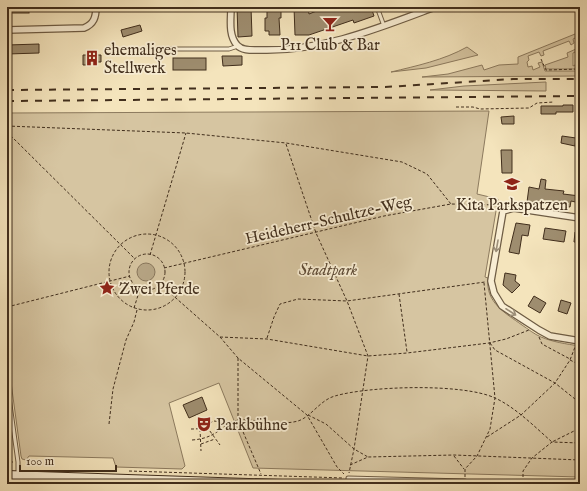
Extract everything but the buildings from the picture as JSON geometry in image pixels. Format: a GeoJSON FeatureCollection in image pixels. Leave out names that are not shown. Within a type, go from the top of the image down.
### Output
{"type":"FeatureCollection","features":[{"type":"Feature","properties":{"kind":"main road"},"geometry":{"type":"LineString","coordinates":[[7,475],[282,484]]}},
{"type":"Feature","properties":{"kind":"street"},"geometry":{"type":"LineString","coordinates":[[7,30],[84,28],[91,24],[95,18],[96,7]]}},
{"type":"Feature","properties":{"kind":"street"},"geometry":{"type":"LineString","coordinates":[[231,7],[232,35],[238,46],[246,50],[296,49],[335,41],[384,26],[435,7]]}},
{"type":"Feature","properties":{"kind":"street"},"geometry":{"type":"LineString","coordinates":[[579,341],[550,336],[502,306],[494,293],[491,281],[503,211],[514,208],[580,218]]}},
{"type":"Feature","properties":{"kind":"lane"},"geometry":{"type":"LineString","coordinates":[[377,7],[384,26]]}},
{"type":"Feature","properties":{"kind":"lane"},"geometry":{"type":"LineString","coordinates":[[157,49],[229,48],[238,46]]}},
{"type":"Feature","properties":{"kind":"lane"},"geometry":{"type":"LineString","coordinates":[[7,383],[18,462],[18,475]]}},
{"type":"Feature","properties":{"kind":"lane"},"geometry":{"type":"LineString","coordinates":[[348,484],[348,478],[465,481]]}},
{"type":"Feature","properties":{"kind":"path"},"geometry":{"type":"LineString","coordinates":[[542,59],[546,70],[580,69]]}},
{"type":"Feature","properties":{"kind":"path"},"geometry":{"type":"LineString","coordinates":[[456,107],[473,106],[480,109],[529,108],[537,103],[554,102]]}},
{"type":"Feature","properties":{"kind":"path"},"geometry":{"type":"LineString","coordinates":[[7,126],[186,133],[286,143],[402,162],[427,174],[451,204]]}},
{"type":"Feature","properties":{"kind":"path"},"geometry":{"type":"LineString","coordinates":[[7,132],[135,260]]}},
{"type":"Feature","properties":{"kind":"path"},"geometry":{"type":"LineString","coordinates":[[150,255],[186,133]]}},
{"type":"Feature","properties":{"kind":"path"},"geometry":{"type":"LineString","coordinates":[[286,143],[316,233],[347,301],[368,356],[354,449],[348,478]]}},
{"type":"Feature","properties":{"kind":"path","name":"Heideherr-Schultze-Weg"},"geometry":{"type":"LineString","coordinates":[[164,268],[384,216],[451,204],[498,205]]}},
{"type":"Feature","properties":{"kind":"path"},"geometry":{"type":"LineString","coordinates":[[150,234],[162,236],[172,243],[181,253],[184,263],[185,279],[181,291],[172,302],[161,308],[148,311],[134,309],[123,303],[114,293],[109,281],[108,270],[111,258],[117,247],[120,245],[126,239],[138,235],[150,234]]}},
{"type":"Feature","properties":{"kind":"path"},"geometry":{"type":"LineString","coordinates":[[142,255],[150,255],[157,258],[164,268],[164,277],[160,284],[150,290],[140,289],[135,285],[130,276],[130,266],[135,260],[142,255]]}},
{"type":"Feature","properties":{"kind":"path"},"geometry":{"type":"LineString","coordinates":[[7,307],[130,276]]}},
{"type":"Feature","properties":{"kind":"path"},"geometry":{"type":"LineString","coordinates":[[267,339],[280,304],[298,299],[347,301],[491,281]]}},
{"type":"Feature","properties":{"kind":"path"},"geometry":{"type":"LineString","coordinates":[[465,469],[477,456],[490,429],[495,398],[484,282]]}},
{"type":"Feature","properties":{"kind":"path"},"geometry":{"type":"LineString","coordinates":[[160,284],[220,337],[238,358],[308,415],[326,424],[354,449],[368,457]]}},
{"type":"Feature","properties":{"kind":"path"},"geometry":{"type":"LineString","coordinates":[[134,309],[140,289]]}},
{"type":"Feature","properties":{"kind":"path"},"geometry":{"type":"LineString","coordinates":[[399,294],[407,352]]}},
{"type":"Feature","properties":{"kind":"path"},"geometry":{"type":"LineString","coordinates":[[109,424],[113,389],[126,340],[134,322],[137,309]]}},
{"type":"Feature","properties":{"kind":"path"},"geometry":{"type":"LineString","coordinates":[[220,337],[267,339],[368,356],[490,343],[506,339],[534,327],[542,344],[580,365]]}},
{"type":"Feature","properties":{"kind":"path"},"geometry":{"type":"LineString","coordinates":[[486,438],[521,415],[555,383],[579,341]]}},
{"type":"Feature","properties":{"kind":"path"},"geometry":{"type":"LineString","coordinates":[[490,343],[495,350],[555,383],[580,403]]}},
{"type":"Feature","properties":{"kind":"path"},"geometry":{"type":"LineString","coordinates":[[238,358],[238,420],[261,475]]}},
{"type":"Feature","properties":{"kind":"path"},"geometry":{"type":"LineString","coordinates":[[191,429],[203,428],[213,421],[227,423],[238,420],[256,420],[271,423],[298,421],[308,415],[320,404],[334,396],[362,390],[446,388],[477,392],[495,398],[521,415],[552,442],[580,443]]}},
{"type":"Feature","properties":{"kind":"path"},"geometry":{"type":"LineString","coordinates":[[308,415],[337,467],[348,478]]}},
{"type":"Feature","properties":{"kind":"path"},"geometry":{"type":"LineString","coordinates":[[200,419],[203,428]]}},
{"type":"Feature","properties":{"kind":"path"},"geometry":{"type":"LineString","coordinates":[[192,440],[213,435],[227,423]]}},
{"type":"Feature","properties":{"kind":"path"},"geometry":{"type":"LineString","coordinates":[[206,426],[220,445]]}},
{"type":"Feature","properties":{"kind":"path"},"geometry":{"type":"LineString","coordinates":[[200,428],[201,451]]}},
{"type":"Feature","properties":{"kind":"path"},"geometry":{"type":"LineString","coordinates":[[523,482],[523,471],[532,458],[552,442],[580,428]]}},
{"type":"Feature","properties":{"kind":"path"},"geometry":{"type":"LineString","coordinates":[[201,444],[216,439]]}},
{"type":"Feature","properties":{"kind":"path"},"geometry":{"type":"LineString","coordinates":[[350,466],[368,457],[454,455],[580,460]]}},
{"type":"Feature","properties":{"kind":"path"},"geometry":{"type":"LineString","coordinates":[[454,455],[465,469],[465,481]]}},
{"type":"Feature","properties":{"kind":"path"},"geometry":{"type":"LineString","coordinates":[[7,462],[18,462]]}},
{"type":"Feature","properties":{"kind":"path"},"geometry":{"type":"LineString","coordinates":[[128,471],[348,478]]}},
{"type":"Feature","properties":{"kind":"green space"},"geometry":{"type":"Polygon","coordinates":[[[580,32],[580,36],[573,39],[574,43],[571,45],[569,41],[543,51],[544,55],[541,56],[539,52],[528,56],[529,60],[527,62],[528,67],[532,66],[533,70],[540,67],[538,63],[542,62],[545,71],[580,71],[580,76],[422,77],[448,74],[482,65],[484,70],[499,65],[518,64],[518,57],[580,32]]]}},
{"type":"Feature","properties":{"kind":"green space"},"geometry":{"type":"Polygon","coordinates":[[[467,47],[478,55],[426,68],[391,72],[439,59],[467,47]]]}},
{"type":"Feature","properties":{"kind":"green space"},"geometry":{"type":"Polygon","coordinates":[[[576,49],[577,51],[573,53],[573,66],[577,64],[577,69],[546,69],[545,65],[568,57],[567,53],[576,49]]]}},
{"type":"Feature","properties":{"kind":"green space"},"geometry":{"type":"Polygon","coordinates":[[[546,82],[546,91],[430,90],[464,86],[546,82]]]}},
{"type":"Feature","properties":{"kind":"green space","name":"Stadtpark"},"geometry":{"type":"Polygon","coordinates":[[[489,111],[477,194],[498,199],[485,277],[488,278],[488,286],[493,300],[509,316],[541,337],[555,342],[580,346],[580,477],[253,468],[219,383],[169,403],[185,466],[182,469],[116,467],[113,458],[29,456],[26,460],[22,459],[7,353],[7,113],[489,111]]]}},
{"type":"Feature","properties":{"kind":"shaded area"},"geometry":{"type":"Polygon","coordinates":[[[146,263],[152,266],[155,272],[152,278],[146,281],[140,278],[137,272],[140,266],[146,263]]]}},
{"type":"Feature","properties":{"kind":"railway"},"geometry":{"type":"LineString","coordinates":[[7,90],[385,87],[513,79],[580,79]]}},
{"type":"Feature","properties":{"kind":"railway"},"geometry":{"type":"LineString","coordinates":[[7,101],[580,96]]}},
{"type":"Feature","properties":{"kind":"place","name":"P11 Club & Bar"},"geometry":{"type":"Point","coordinates":[330,24]}},
{"type":"Feature","properties":{"kind":"place","name":"ehemaliges Stellwerk"},"geometry":{"type":"Point","coordinates":[92,58]}},
{"type":"Feature","properties":{"kind":"place","name":"Kita Parkspatzen"},"geometry":{"type":"Point","coordinates":[512,184]}},
{"type":"Feature","properties":{"kind":"place","name":"Zwei Pferde"},"geometry":{"type":"Point","coordinates":[107,288]}},
{"type":"Feature","properties":{"kind":"place","name":"Parkbühne"},"geometry":{"type":"Point","coordinates":[204,424]}}]}
